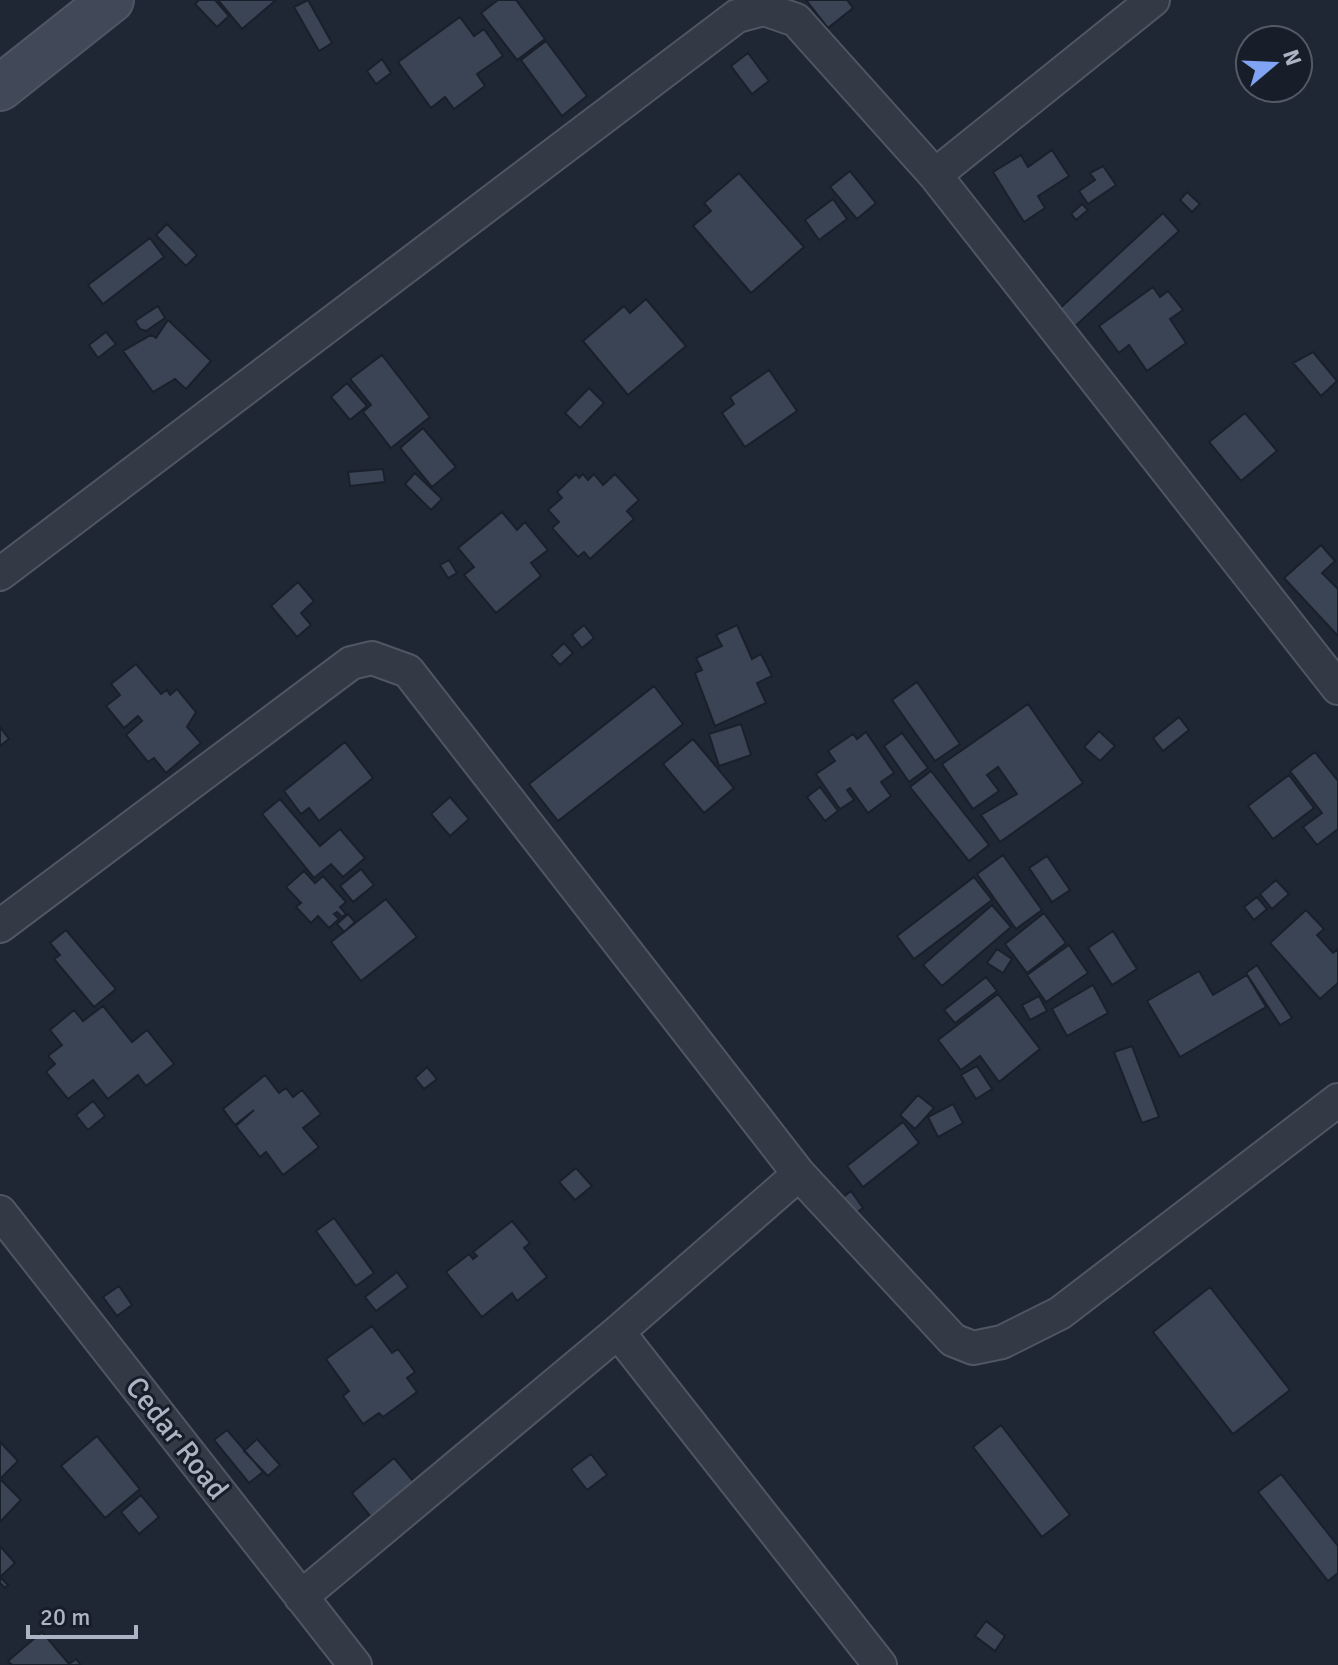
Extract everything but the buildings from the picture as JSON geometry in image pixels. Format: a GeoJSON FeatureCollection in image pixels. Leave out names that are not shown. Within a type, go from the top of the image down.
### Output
{"type":"FeatureCollection","features":[{"type":"Feature","properties":{"kind":"street"},"geometry":{"type":"LineString","coordinates":[[0,88],[111,0]]}},
{"type":"Feature","properties":{"kind":"street"},"geometry":{"type":"LineString","coordinates":[[935,175],[1131,6]]}},
{"type":"Feature","properties":{"kind":"street"},"geometry":{"type":"LineString","coordinates":[[0,574],[737,16],[764,9],[796,20],[935,175],[1338,688]]}},
{"type":"Feature","properties":{"kind":"street"},"geometry":{"type":"LineString","coordinates":[[0,926],[351,663],[372,658],[408,671],[799,1174],[953,1340],[973,1348],[1002,1342],[1060,1313],[1338,1100]]}},
{"type":"Feature","properties":{"kind":"street"},"geometry":{"type":"LineString","coordinates":[[301,1597],[618,1332],[799,1174]]}},
{"type":"Feature","properties":{"kind":"street","name":"Cedar Road"},"geometry":{"type":"LineString","coordinates":[[0,1212],[355,1665]]}},
{"type":"Feature","properties":{"kind":"street"},"geometry":{"type":"LineString","coordinates":[[618,1332],[880,1665]]}}]}
